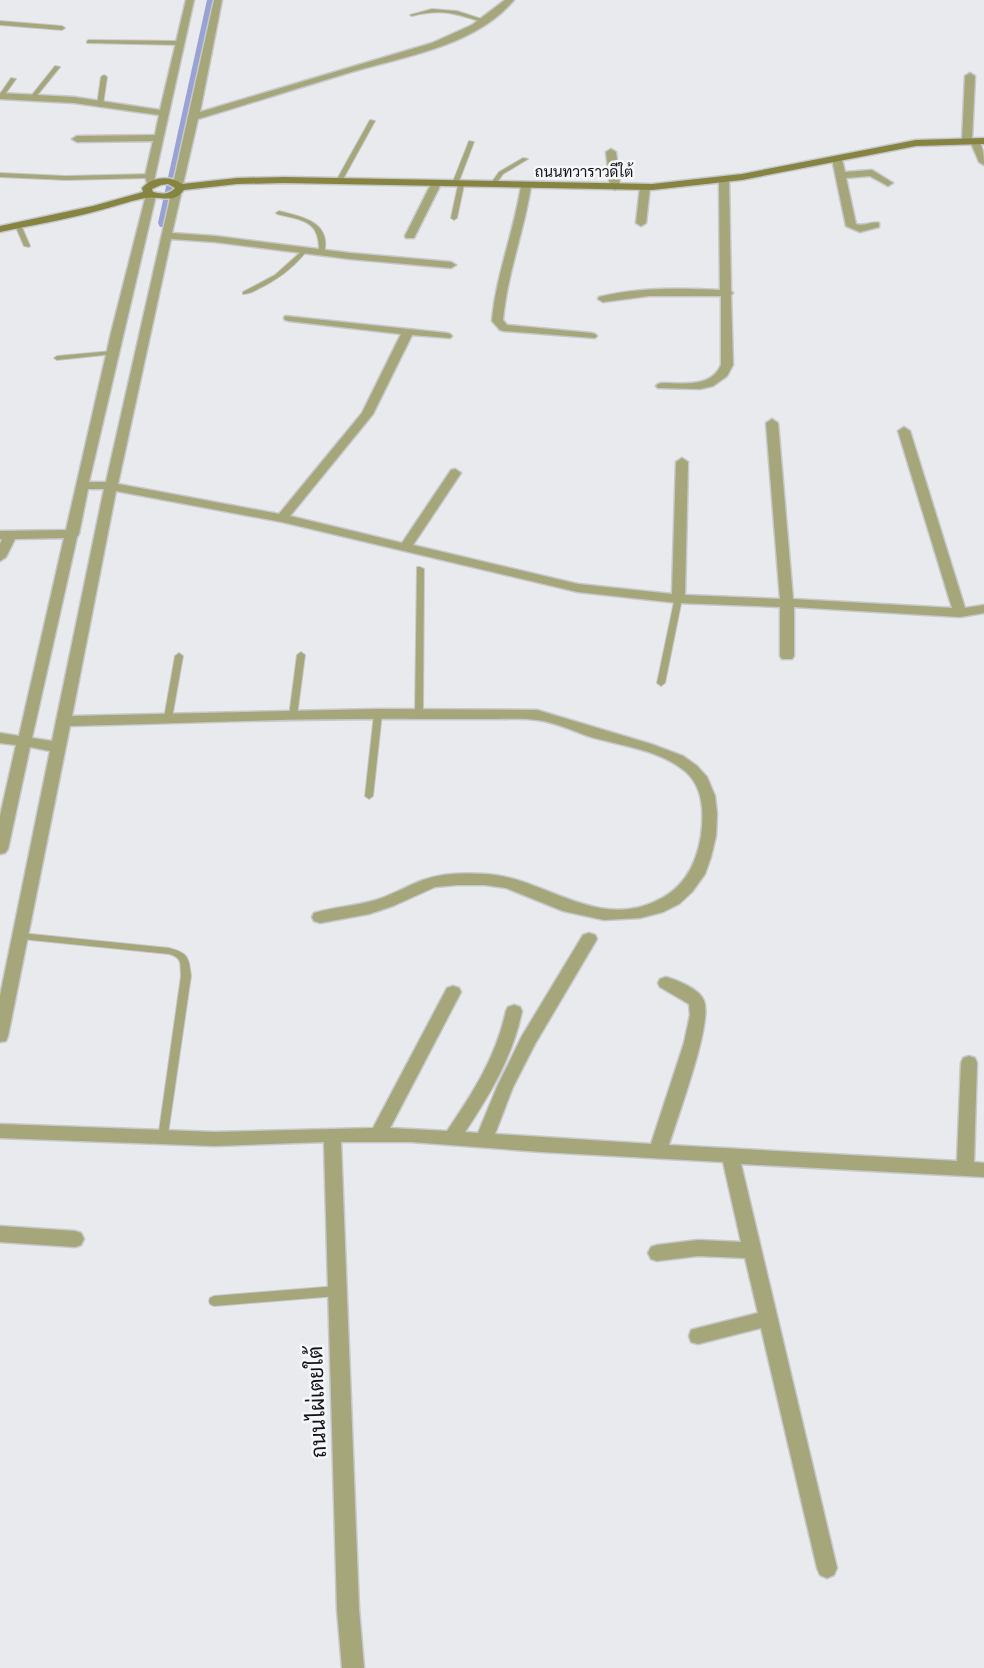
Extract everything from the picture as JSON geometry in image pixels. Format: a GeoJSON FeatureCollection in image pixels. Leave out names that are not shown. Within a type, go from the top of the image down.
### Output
{"type":"FeatureCollection","features":[{"type":"Feature","properties":{"kind":"street"},"geometry":{"type":"LineString","coordinates":[[0,848],[73,534],[190,0]]}},
{"type":"Feature","properties":{"kind":"street"},"geometry":{"type":"LineString","coordinates":[[0,1036],[111,486],[168,236],[218,0]]}},
{"type":"Feature","properties":{"kind":"street"},"geometry":{"type":"LineString","coordinates":[[194,117],[422,48],[454,36],[485,21],[496,14],[510,0]]}},
{"type":"Feature","properties":{"kind":"street"},"geometry":{"type":"LineString","coordinates":[[970,76],[975,141],[984,162]]}},
{"type":"Feature","properties":{"kind":"street"},"geometry":{"type":"LineString","coordinates":[[1,96],[33,97],[164,113]]}},
{"type":"Feature","properties":{"kind":"street"},"geometry":{"type":"LineString","coordinates":[[76,139],[159,138]]}},
{"type":"Feature","properties":{"kind":"street","name":"ถนนทวาราวดีใต้"},"geometry":{"type":"LineString","coordinates":[[178,188],[238,180],[339,180],[492,186],[645,187],[724,179],[916,143],[975,141]]}},
{"type":"Feature","properties":{"kind":"street"},"geometry":{"type":"LineString","coordinates":[[612,152],[615,187]]}},
{"type":"Feature","properties":{"kind":"street"},"geometry":{"type":"LineString","coordinates":[[837,159],[851,226],[856,229],[875,226]]}},
{"type":"Feature","properties":{"kind":"street"},"geometry":{"type":"LineString","coordinates":[[840,175],[872,173],[888,183]]}},
{"type":"Feature","properties":{"kind":"street"},"geometry":{"type":"LineString","coordinates":[[662,386],[710,383],[725,372],[727,365],[728,293],[724,179]]}},
{"type":"Feature","properties":{"kind":"street"},"geometry":{"type":"LineString","coordinates":[[0,229],[103,207],[164,181],[178,188]]}},
{"type":"Feature","properties":{"kind":"street"},"geometry":{"type":"LineString","coordinates":[[410,236],[436,184]]}},
{"type":"Feature","properties":{"kind":"street"},"geometry":{"type":"LineString","coordinates":[[526,186],[524,207],[504,282],[497,320],[504,328],[591,336]]}},
{"type":"Feature","properties":{"kind":"street"},"geometry":{"type":"LineString","coordinates":[[150,187],[163,197],[178,188]]}},
{"type":"Feature","properties":{"kind":"street"},"geometry":{"type":"LineString","coordinates":[[641,223],[645,187]]}},
{"type":"Feature","properties":{"kind":"street"},"geometry":{"type":"LineString","coordinates":[[168,236],[451,265]]}},
{"type":"Feature","properties":{"kind":"street"},"geometry":{"type":"LineString","coordinates":[[603,299],[622,294],[653,292],[728,293]]}},
{"type":"Feature","properties":{"kind":"street"},"geometry":{"type":"LineString","coordinates":[[289,318],[446,336]]}},
{"type":"Feature","properties":{"kind":"street"},"geometry":{"type":"LineString","coordinates":[[282,518],[367,414],[408,332]]}},
{"type":"Feature","properties":{"kind":"street"},"geometry":{"type":"LineString","coordinates":[[772,423],[787,602],[787,656]]}},
{"type":"Feature","properties":{"kind":"street"},"geometry":{"type":"LineString","coordinates":[[904,431],[960,613]]}},
{"type":"Feature","properties":{"kind":"street"},"geometry":{"type":"LineString","coordinates":[[678,599],[682,462]]}},
{"type":"Feature","properties":{"kind":"street"},"geometry":{"type":"LineString","coordinates":[[405,548],[455,473]]}},
{"type":"Feature","properties":{"kind":"street"},"geometry":{"type":"LineString","coordinates":[[83,485],[111,486],[282,518],[578,588],[608,593],[678,599],[787,602],[960,613],[984,609]]}},
{"type":"Feature","properties":{"kind":"street"},"geometry":{"type":"LineString","coordinates":[[0,557],[5,535],[73,534]]}},
{"type":"Feature","properties":{"kind":"street"},"geometry":{"type":"LineString","coordinates":[[64,722],[378,714],[537,715],[666,753],[686,764],[700,778],[708,796],[709,831],[702,865],[690,887],[672,902],[653,909],[631,915],[603,914],[571,907],[512,883],[492,880],[455,879],[434,880],[397,898],[360,910],[320,917]]}},
{"type":"Feature","properties":{"kind":"street"},"geometry":{"type":"LineString","coordinates":[[0,738],[59,747]]}},
{"type":"Feature","properties":{"kind":"street"},"geometry":{"type":"LineString","coordinates":[[484,1140],[505,1087],[528,1041],[589,939]]}},
{"type":"Feature","properties":{"kind":"street"},"geometry":{"type":"LineString","coordinates":[[658,1152],[692,1043],[698,1015],[697,1002],[689,995],[666,983]]}},
{"type":"Feature","properties":{"kind":"street"},"geometry":{"type":"LineString","coordinates":[[378,1135],[453,992]]}},
{"type":"Feature","properties":{"kind":"street"},"geometry":{"type":"LineString","coordinates":[[452,1137],[489,1081],[501,1057],[512,1027],[514,1011]]}},
{"type":"Feature","properties":{"kind":"street"},"geometry":{"type":"LineString","coordinates":[[965,1169],[969,1063]]}},
{"type":"Feature","properties":{"kind":"street"},"geometry":{"type":"LineString","coordinates":[[0,1131],[215,1140],[332,1134],[452,1137],[658,1152],[984,1170]]}},
{"type":"Feature","properties":{"kind":"street","name":"ถนนไผ่เตยใต้"},"geometry":{"type":"LineString","coordinates":[[332,1134],[348,1609],[353,1668]]}},
{"type":"Feature","properties":{"kind":"street"},"geometry":{"type":"LineString","coordinates":[[730,1155],[827,1568]]}},
{"type":"Feature","properties":{"kind":"street"},"geometry":{"type":"LineString","coordinates":[[0,1234],[75,1239]]}},
{"type":"Feature","properties":{"kind":"street"},"geometry":{"type":"LineString","coordinates":[[657,1253],[698,1248],[753,1250]]}},
{"type":"Feature","properties":{"kind":"street"},"geometry":{"type":"LineString","coordinates":[[698,1336],[769,1318]]}},
{"type":"Feature","properties":{"kind":"lane"},"geometry":{"type":"LineString","coordinates":[[412,15],[430,9],[447,9],[485,21]]}},
{"type":"Feature","properties":{"kind":"lane"},"geometry":{"type":"LineString","coordinates":[[0,23],[62,28]]}},
{"type":"Feature","properties":{"kind":"lane"},"geometry":{"type":"LineString","coordinates":[[89,42],[180,43]]}},
{"type":"Feature","properties":{"kind":"lane"},"geometry":{"type":"LineString","coordinates":[[33,97],[57,66]]}},
{"type":"Feature","properties":{"kind":"lane"},"geometry":{"type":"LineString","coordinates":[[100,104],[104,77]]}},
{"type":"Feature","properties":{"kind":"lane"},"geometry":{"type":"LineString","coordinates":[[1,96],[13,79]]}},
{"type":"Feature","properties":{"kind":"lane"},"geometry":{"type":"LineString","coordinates":[[339,180],[372,121]]}},
{"type":"Feature","properties":{"kind":"lane"},"geometry":{"type":"LineString","coordinates":[[454,218],[458,185],[472,142]]}},
{"type":"Feature","properties":{"kind":"lane"},"geometry":{"type":"LineString","coordinates":[[492,186],[501,173],[525,159]]}},
{"type":"Feature","properties":{"kind":"lane"},"geometry":{"type":"LineString","coordinates":[[0,175],[66,178],[150,187]]}},
{"type":"Feature","properties":{"kind":"lane"},"geometry":{"type":"LineString","coordinates":[[279,213],[302,219],[322,232],[322,253]]}},
{"type":"Feature","properties":{"kind":"lane"},"geometry":{"type":"LineString","coordinates":[[18,225],[28,246]]}},
{"type":"Feature","properties":{"kind":"lane"},"geometry":{"type":"LineString","coordinates":[[245,293],[291,268],[304,251]]}},
{"type":"Feature","properties":{"kind":"lane"},"geometry":{"type":"LineString","coordinates":[[58,358],[112,353]]}},
{"type":"Feature","properties":{"kind":"lane"},"geometry":{"type":"LineString","coordinates":[[420,569],[420,714]]}},
{"type":"Feature","properties":{"kind":"lane"},"geometry":{"type":"LineString","coordinates":[[661,683],[678,599]]}},
{"type":"Feature","properties":{"kind":"lane"},"geometry":{"type":"LineString","coordinates":[[293,716],[301,655]]}},
{"type":"Feature","properties":{"kind":"lane"},"geometry":{"type":"LineString","coordinates":[[168,718],[179,656]]}},
{"type":"Feature","properties":{"kind":"lane"},"geometry":{"type":"LineString","coordinates":[[369,796],[378,714]]}},
{"type":"Feature","properties":{"kind":"lane"},"geometry":{"type":"LineString","coordinates":[[21,936],[169,951],[180,954],[184,961],[186,976],[163,1138]]}},
{"type":"Feature","properties":{"kind":"lane"},"geometry":{"type":"LineString","coordinates":[[214,1301],[337,1290]]}},
{"type":"Feature","properties":{"kind":"waterway"},"geometry":{"type":"LineString","coordinates":[[166,223],[214,0]]}}]}
